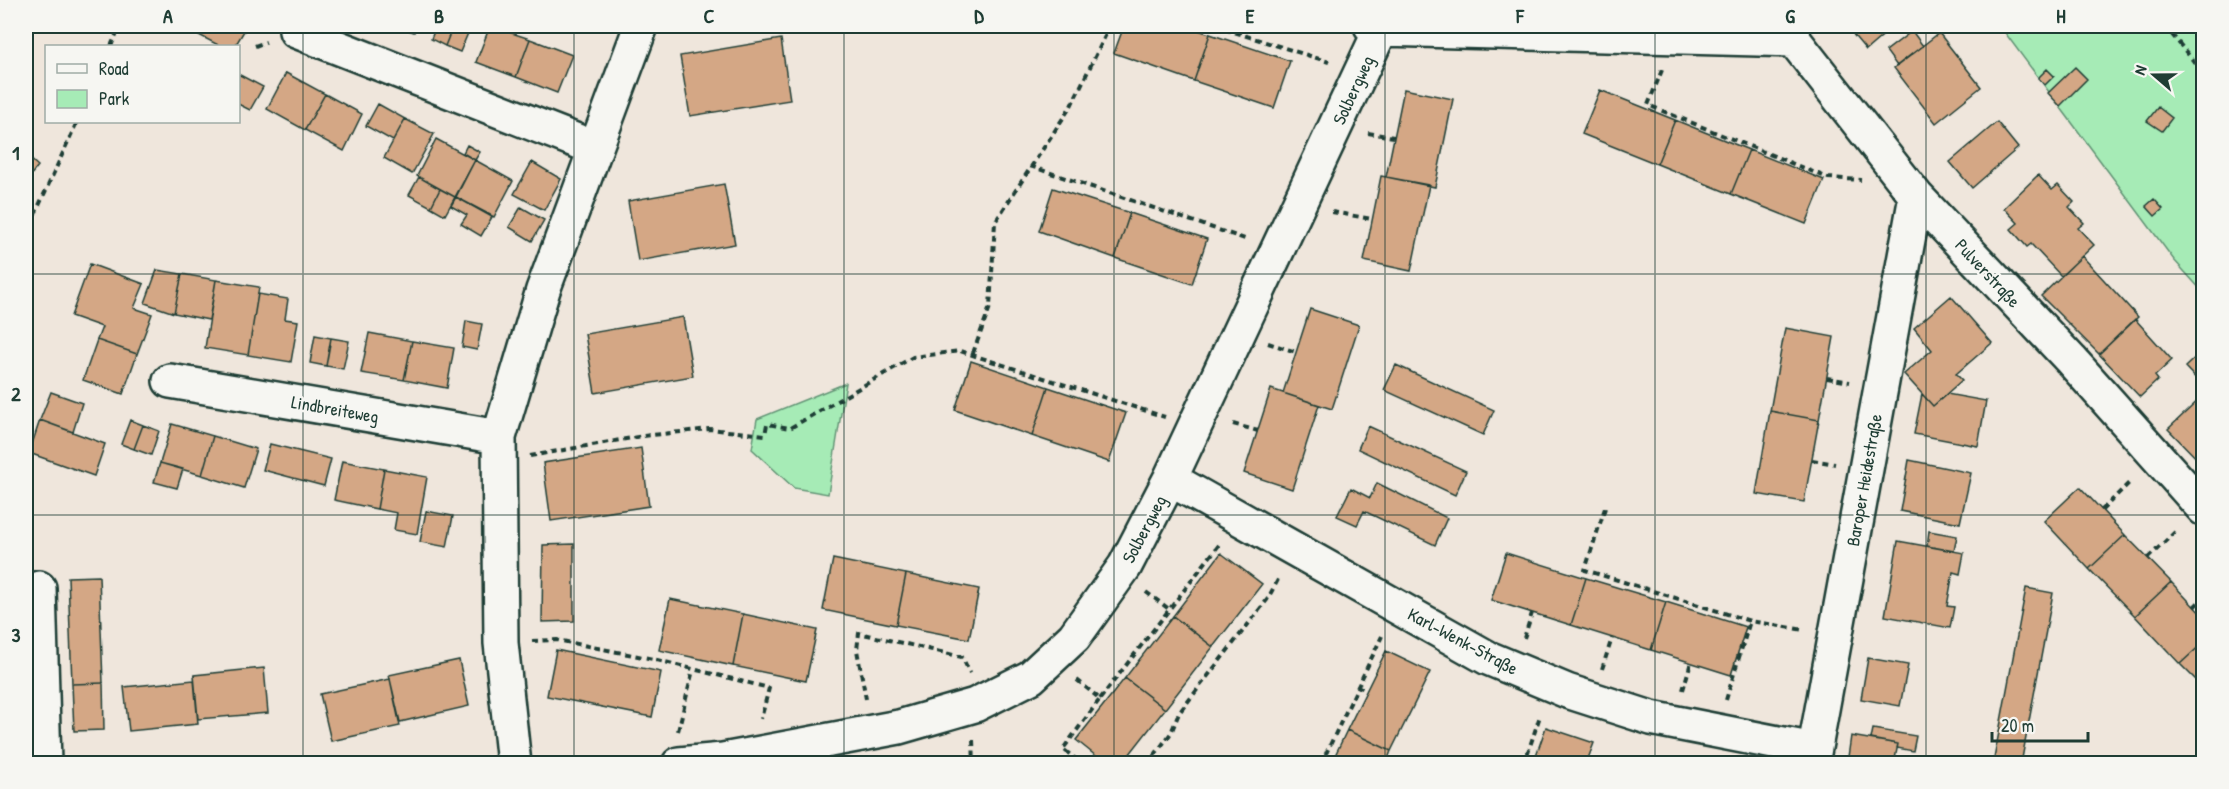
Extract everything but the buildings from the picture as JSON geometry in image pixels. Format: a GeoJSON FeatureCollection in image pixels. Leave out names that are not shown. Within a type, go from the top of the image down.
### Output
{"type":"FeatureCollection","features":[{"type":"Feature","properties":{"kind":"street"},"geometry":{"type":"LineString","coordinates":[[514,764],[501,643],[499,437],[543,290],[640,26]]}},
{"type":"Feature","properties":{"kind":"street"},"geometry":{"type":"LineString","coordinates":[[1376,27],[1790,33]]}},
{"type":"Feature","properties":{"kind":"street","name":"Solbergweg"},"geometry":{"type":"LineString","coordinates":[[678,748],[723,760],[899,727],[975,705],[1031,677],[1074,637],[1125,566],[1170,479],[1376,27]]}},
{"type":"Feature","properties":{"kind":"street"},"geometry":{"type":"LineString","coordinates":[[296,31],[595,148]]}},
{"type":"Feature","properties":{"kind":"street","name":"Pulverstraße"},"geometry":{"type":"LineString","coordinates":[[1790,33],[1916,196],[2071,360],[2204,509]]}},
{"type":"Feature","properties":{"kind":"street","name":"Baroper Heidestraße"},"geometry":{"type":"LineString","coordinates":[[1813,757],[1916,196]]}},
{"type":"Feature","properties":{"kind":"street","name":"Lindbreiteweg"},"geometry":{"type":"LineString","coordinates":[[170,381],[499,437]]}},
{"type":"Feature","properties":{"kind":"street","name":"Karl-Wenk-Straße"},"geometry":{"type":"LineString","coordinates":[[1170,479],[1488,658],[1551,685],[1651,718],[1813,757]]}},
{"type":"Feature","properties":{"kind":"street"},"geometry":{"type":"LineString","coordinates":[[39,588],[44,764]]}},
{"type":"Feature","properties":{"kind":"path"},"geometry":{"type":"LineString","coordinates":[[111,45],[120,26]]}},
{"type":"Feature","properties":{"kind":"path"},"geometry":{"type":"LineString","coordinates":[[973,353],[990,307],[995,222],[1071,106],[1110,26]]}},
{"type":"Feature","properties":{"kind":"path"},"geometry":{"type":"LineString","coordinates":[[1215,26],[1335,64]]}},
{"type":"Feature","properties":{"kind":"path"},"geometry":{"type":"LineString","coordinates":[[2165,26],[2204,74]]}},
{"type":"Feature","properties":{"kind":"path"},"geometry":{"type":"LineString","coordinates":[[1663,68],[1648,105],[1828,178],[1862,180]]}},
{"type":"Feature","properties":{"kind":"path"},"geometry":{"type":"LineString","coordinates":[[26,234],[77,123]]}},
{"type":"Feature","properties":{"kind":"path"},"geometry":{"type":"LineString","coordinates":[[1358,131],[1394,137]]}},
{"type":"Feature","properties":{"kind":"path"},"geometry":{"type":"LineString","coordinates":[[1030,166],[1260,244]]}},
{"type":"Feature","properties":{"kind":"path"},"geometry":{"type":"LineString","coordinates":[[1321,210],[1372,219]]}},
{"type":"Feature","properties":{"kind":"path"},"geometry":{"type":"LineString","coordinates":[[1258,340],[1296,352]]}},
{"type":"Feature","properties":{"kind":"path"},"geometry":{"type":"LineString","coordinates":[[529,456],[643,436],[709,429],[765,435],[767,424],[789,428],[913,357],[960,351],[973,353],[1175,421]]}},
{"type":"Feature","properties":{"kind":"path"},"geometry":{"type":"LineString","coordinates":[[1230,423],[1258,431]]}},
{"type":"Feature","properties":{"kind":"path"},"geometry":{"type":"LineString","coordinates":[[2102,510],[2130,482]]}},
{"type":"Feature","properties":{"kind":"path"},"geometry":{"type":"LineString","coordinates":[[1605,508],[1585,570],[1750,621],[1808,631]]}},
{"type":"Feature","properties":{"kind":"path"},"geometry":{"type":"LineString","coordinates":[[2148,558],[2176,531]]}},
{"type":"Feature","properties":{"kind":"path"},"geometry":{"type":"LineString","coordinates":[[1082,764],[1063,749],[1223,540]]}},
{"type":"Feature","properties":{"kind":"path"},"geometry":{"type":"LineString","coordinates":[[1148,764],[1171,733],[1179,713],[1267,600],[1273,586],[1298,551]]}},
{"type":"Feature","properties":{"kind":"path"},"geometry":{"type":"LineString","coordinates":[[1139,587],[1169,609]]}},
{"type":"Feature","properties":{"kind":"path"},"geometry":{"type":"LineString","coordinates":[[2194,607],[2204,597]]}},
{"type":"Feature","properties":{"kind":"path"},"geometry":{"type":"LineString","coordinates":[[1320,764],[1396,606]]}},
{"type":"Feature","properties":{"kind":"path"},"geometry":{"type":"LineString","coordinates":[[1522,645],[1532,613]]}},
{"type":"Feature","properties":{"kind":"path"},"geometry":{"type":"LineString","coordinates":[[1724,710],[1750,621]]}},
{"type":"Feature","properties":{"kind":"path"},"geometry":{"type":"LineString","coordinates":[[866,701],[857,650],[859,633],[962,657],[974,682]]}},
{"type":"Feature","properties":{"kind":"path"},"geometry":{"type":"LineString","coordinates":[[1599,678],[1612,638]]}},
{"type":"Feature","properties":{"kind":"path"},"geometry":{"type":"LineString","coordinates":[[527,642],[557,640],[653,659],[769,688],[761,720]]}},
{"type":"Feature","properties":{"kind":"path"},"geometry":{"type":"LineString","coordinates":[[1680,701],[1691,662]]}},
{"type":"Feature","properties":{"kind":"path"},"geometry":{"type":"LineString","coordinates":[[678,748],[693,670]]}},
{"type":"Feature","properties":{"kind":"path"},"geometry":{"type":"LineString","coordinates":[[1069,673],[1100,699]]}},
{"type":"Feature","properties":{"kind":"path"},"geometry":{"type":"LineString","coordinates":[[1524,764],[1551,685]]}},
{"type":"Feature","properties":{"kind":"path"},"geometry":{"type":"LineString","coordinates":[[1358,686],[1367,690]]}},
{"type":"Feature","properties":{"kind":"path"},"geometry":{"type":"LineString","coordinates":[[973,736],[974,764]]}},
{"type":"Feature","properties":{"kind":"green space"},"geometry":{"type":"Polygon","coordinates":[[[2000,26],[2203,26],[2203,292],[2174,260],[2000,26]]]}},
{"type":"Feature","properties":{"kind":"green space"},"geometry":{"type":"Polygon","coordinates":[[[846,383],[828,494],[794,488],[752,449],[757,419],[846,383]]]}}]}
